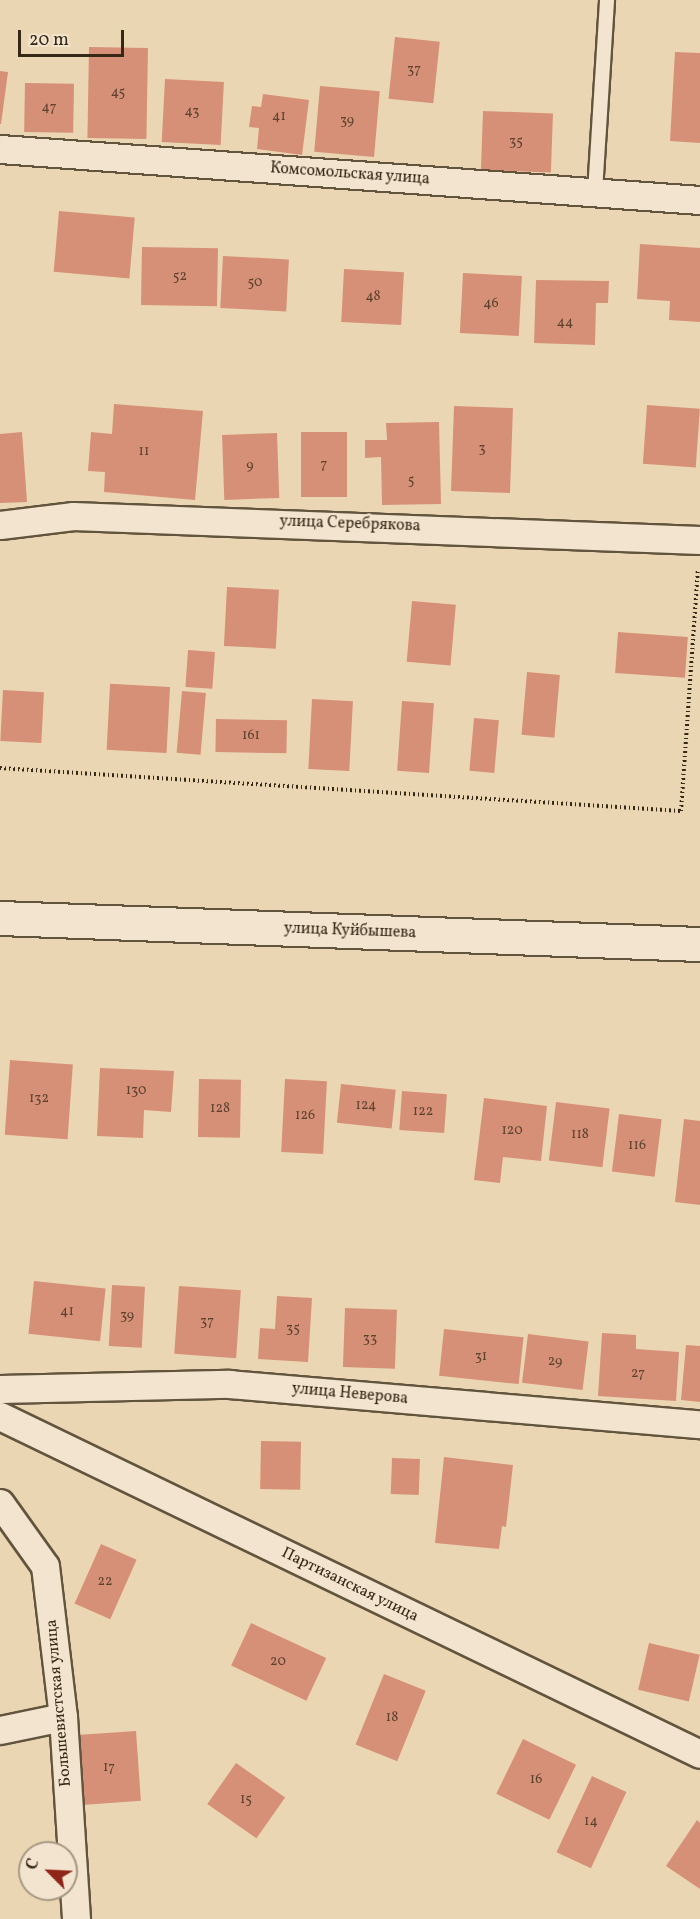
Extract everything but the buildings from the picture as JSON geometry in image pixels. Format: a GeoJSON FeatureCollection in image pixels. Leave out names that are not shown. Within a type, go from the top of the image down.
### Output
{"type":"FeatureCollection","features":[{"type":"Feature","properties":{"kind":"main road","name":"улица Куйбышева"},"geometry":{"type":"LineString","coordinates":[[0,918],[700,944]]}},
{"type":"Feature","properties":{"kind":"street","name":"Комсомольская улица"},"geometry":{"type":"LineString","coordinates":[[0,149],[700,200]]}},
{"type":"Feature","properties":{"kind":"street","name":"улица Серебрякова"},"geometry":{"type":"LineString","coordinates":[[0,525],[73,516],[700,549]]}},
{"type":"Feature","properties":{"kind":"street","name":"улица Неверова"},"geometry":{"type":"LineString","coordinates":[[0,1389],[229,1384],[700,1424]]}},
{"type":"Feature","properties":{"kind":"street","name":"Партизанская улица"},"geometry":{"type":"LineString","coordinates":[[0,1416],[700,1754]]}},
{"type":"Feature","properties":{"kind":"street","name":"Большевистская улица"},"geometry":{"type":"LineString","coordinates":[[0,1503],[45,1566],[63,1717],[76,1919]]}},
{"type":"Feature","properties":{"kind":"street"},"geometry":{"type":"LineString","coordinates":[[0,1730],[63,1717]]}},
{"type":"Feature","properties":{"kind":"lane"},"geometry":{"type":"LineString","coordinates":[[595,192],[607,0]]}},
{"type":"Feature","properties":{"kind":"path"},"geometry":{"type":"LineString","coordinates":[[0,768],[681,811],[700,549]]}}]}
